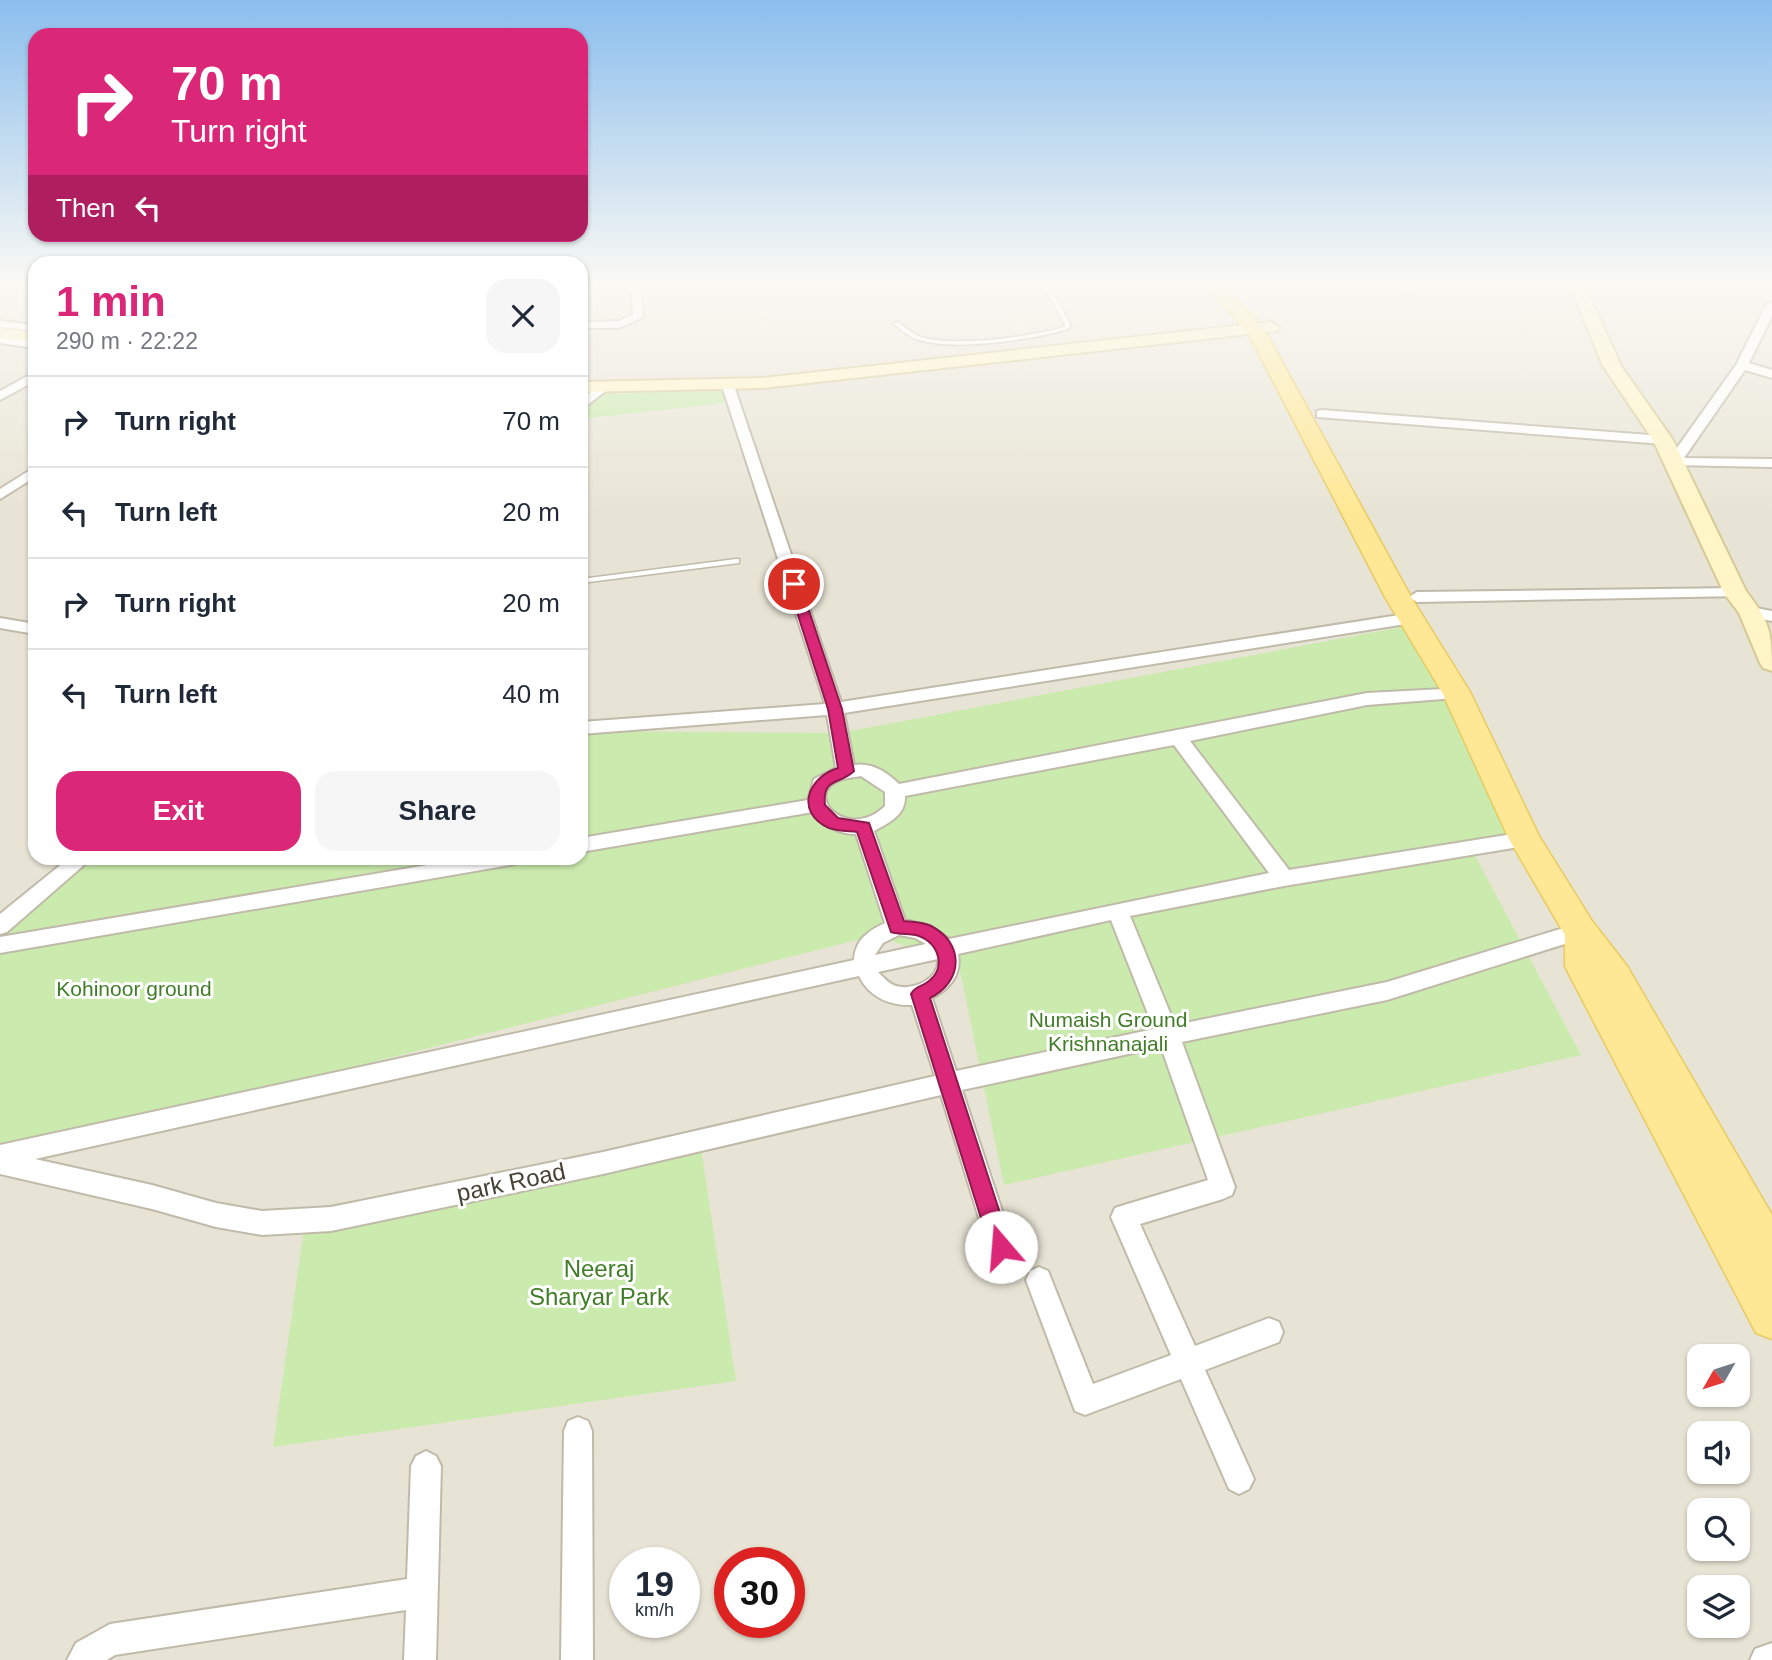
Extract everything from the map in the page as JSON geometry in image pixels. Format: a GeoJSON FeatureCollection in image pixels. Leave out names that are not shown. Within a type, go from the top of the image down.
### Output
{"type":"FeatureCollection","features":[{"type":"Feature","properties":{"kind":"main road"},"geometry":{"type":"LineString","coordinates":[[1278,358],[1366,538],[1414,607]]}},
{"type":"Feature","properties":{"kind":"main road"},"geometry":{"type":"LineString","coordinates":[[1284,358],[1322,414],[1525,839],[1580,931],[1615,976],[1772,1256]]}},
{"type":"Feature","properties":{"kind":"main road"},"geometry":{"type":"LineString","coordinates":[[1580,931],[1582,966],[1772,1317]]}},
{"type":"Feature","properties":{"kind":"street"},"geometry":{"type":"LineString","coordinates":[[588,387],[729,386],[982,358]]}},
{"type":"Feature","properties":{"kind":"street"},"geometry":{"type":"LineString","coordinates":[[1609,358],[1663,440],[1735,593],[1750,612],[1772,663]]}},
{"type":"Feature","properties":{"kind":"street"},"geometry":{"type":"LineString","coordinates":[[1674,462],[1745,358]]}},
{"type":"Feature","properties":{"kind":"street"},"geometry":{"type":"LineString","coordinates":[[1742,365],[1772,374]]}},
{"type":"Feature","properties":{"kind":"street"},"geometry":{"type":"LineString","coordinates":[[0,396],[28,380]]}},
{"type":"Feature","properties":{"kind":"street"},"geometry":{"type":"LineString","coordinates":[[729,386],[835,709],[846,771]]}},
{"type":"Feature","properties":{"kind":"street"},"geometry":{"type":"LineString","coordinates":[[588,400],[603,387]]}},
{"type":"Feature","properties":{"kind":"street"},"geometry":{"type":"LineString","coordinates":[[1322,414],[1663,440]]}},
{"type":"Feature","properties":{"kind":"street"},"geometry":{"type":"LineString","coordinates":[[1674,462],[1772,463]]}},
{"type":"Feature","properties":{"kind":"street"},"geometry":{"type":"LineString","coordinates":[[0,495],[28,476]]}},
{"type":"Feature","properties":{"kind":"street"},"geometry":{"type":"LineString","coordinates":[[588,727],[835,709],[1414,607],[1735,593]]}},
{"type":"Feature","properties":{"kind":"street"},"geometry":{"type":"LineString","coordinates":[[1750,612],[1772,616]]}},
{"type":"Feature","properties":{"kind":"street"},"geometry":{"type":"LineString","coordinates":[[0,623],[28,628]]}},
{"type":"Feature","properties":{"kind":"street"},"geometry":{"type":"LineString","coordinates":[[895,791],[1178,738],[1367,699],[1456,692]]}},
{"type":"Feature","properties":{"kind":"street"},"geometry":{"type":"LineString","coordinates":[[1178,738],[1284,878]]}},
{"type":"Feature","properties":{"kind":"street"},"geometry":{"type":"LineString","coordinates":[[862,770],[877,774],[888,781],[895,791],[895,802],[890,813],[880,822],[863,827],[834,823],[822,815],[816,794],[822,783],[833,775],[846,771],[862,770]]}},
{"type":"Feature","properties":{"kind":"street"},"geometry":{"type":"LineString","coordinates":[[588,844],[817,805]]}},
{"type":"Feature","properties":{"kind":"street"},"geometry":{"type":"LineString","coordinates":[[863,827],[897,927]]}},
{"type":"Feature","properties":{"kind":"street"},"geometry":{"type":"LineString","coordinates":[[0,1156],[1117,911],[1284,878],[1525,839]]}},
{"type":"Feature","properties":{"kind":"street"},"geometry":{"type":"LineString","coordinates":[[0,926],[74,865]]}},
{"type":"Feature","properties":{"kind":"street"},"geometry":{"type":"LineString","coordinates":[[0,944],[468,865]]}},
{"type":"Feature","properties":{"kind":"street"},"geometry":{"type":"LineString","coordinates":[[1117,911],[1168,1035],[1223,1187],[1124,1217],[1238,1479]]}},
{"type":"Feature","properties":{"kind":"street"},"geometry":{"type":"LineString","coordinates":[[897,927],[923,930],[937,938],[945,949],[948,963],[945,976],[934,987],[920,994],[903,996],[886,992],[873,984],[864,967],[862,958],[867,945],[877,935],[897,927]]}},
{"type":"Feature","properties":{"kind":"street","name":"park Road"},"geometry":{"type":"LineString","coordinates":[[0,1163],[250,1221],[262,1223],[331,1219],[603,1163],[1020,1066],[1387,991],[1580,931]]}},
{"type":"Feature","properties":{"kind":"street"},"geometry":{"type":"LineString","coordinates":[[920,994],[1001,1247]]}},
{"type":"Feature","properties":{"kind":"street"},"geometry":{"type":"LineString","coordinates":[[1039,1280],[1085,1401],[1269,1332]]}},
{"type":"Feature","properties":{"kind":"street"},"geometry":{"type":"LineString","coordinates":[[577,1660],[578,1431]]}},
{"type":"Feature","properties":{"kind":"street"},"geometry":{"type":"LineString","coordinates":[[420,1660],[426,1466]]}},
{"type":"Feature","properties":{"kind":"street"},"geometry":{"type":"LineString","coordinates":[[83,1660],[87,1654],[110,1640],[422,1592]]}},
{"type":"Feature","properties":{"kind":"street"},"geometry":{"type":"LineString","coordinates":[[1766,1660],[1772,1659]]}},
{"type":"Feature","properties":{"kind":"lane"},"geometry":{"type":"LineString","coordinates":[[588,580],[736,561]]}},
{"type":"Feature","properties":{"kind":"shaded area"},"geometry":{"type":"Polygon","coordinates":[[[0,358],[28,358],[28,865],[588,865],[588,358],[1772,358],[1772,1660],[0,1660],[0,358]]]}},
{"type":"Feature","properties":{"kind":"green space"},"geometry":{"type":"Polygon","coordinates":[[[727,389],[733,402],[588,418],[588,407],[603,391],[727,389]]]}},
{"type":"Feature","properties":{"kind":"green space","name":"Kohinoor ground"},"geometry":{"type":"Polygon","coordinates":[[[1412,625],[1521,832],[1469,844],[1581,1055],[1004,1185],[958,961],[948,963],[877,935],[0,1156],[0,920],[69,865],[588,865],[588,731],[840,733],[1412,625]]]}},
{"type":"Feature","properties":{"kind":"green space","name":"Neeraj Sharyar Park"},"geometry":{"type":"Polygon","coordinates":[[[701,1148],[736,1381],[273,1447],[307,1208],[701,1148]]]}},
{"type":"Feature","properties":{"kind":"route"},"geometry":{"type":"LineString","coordinates":[[794,584],[835,709],[846,771],[833,775],[822,783],[816,794],[817,805],[822,815],[834,823],[863,827],[897,927],[923,930],[937,938],[945,949],[948,963],[945,976],[934,987],[920,994],[1001,1247]]}},
{"type":"Feature","properties":{"kind":"park label","name":"Numaish Ground Krishnanajali"},"geometry":{"type":"Point","coordinates":[1108,1031]}}]}
